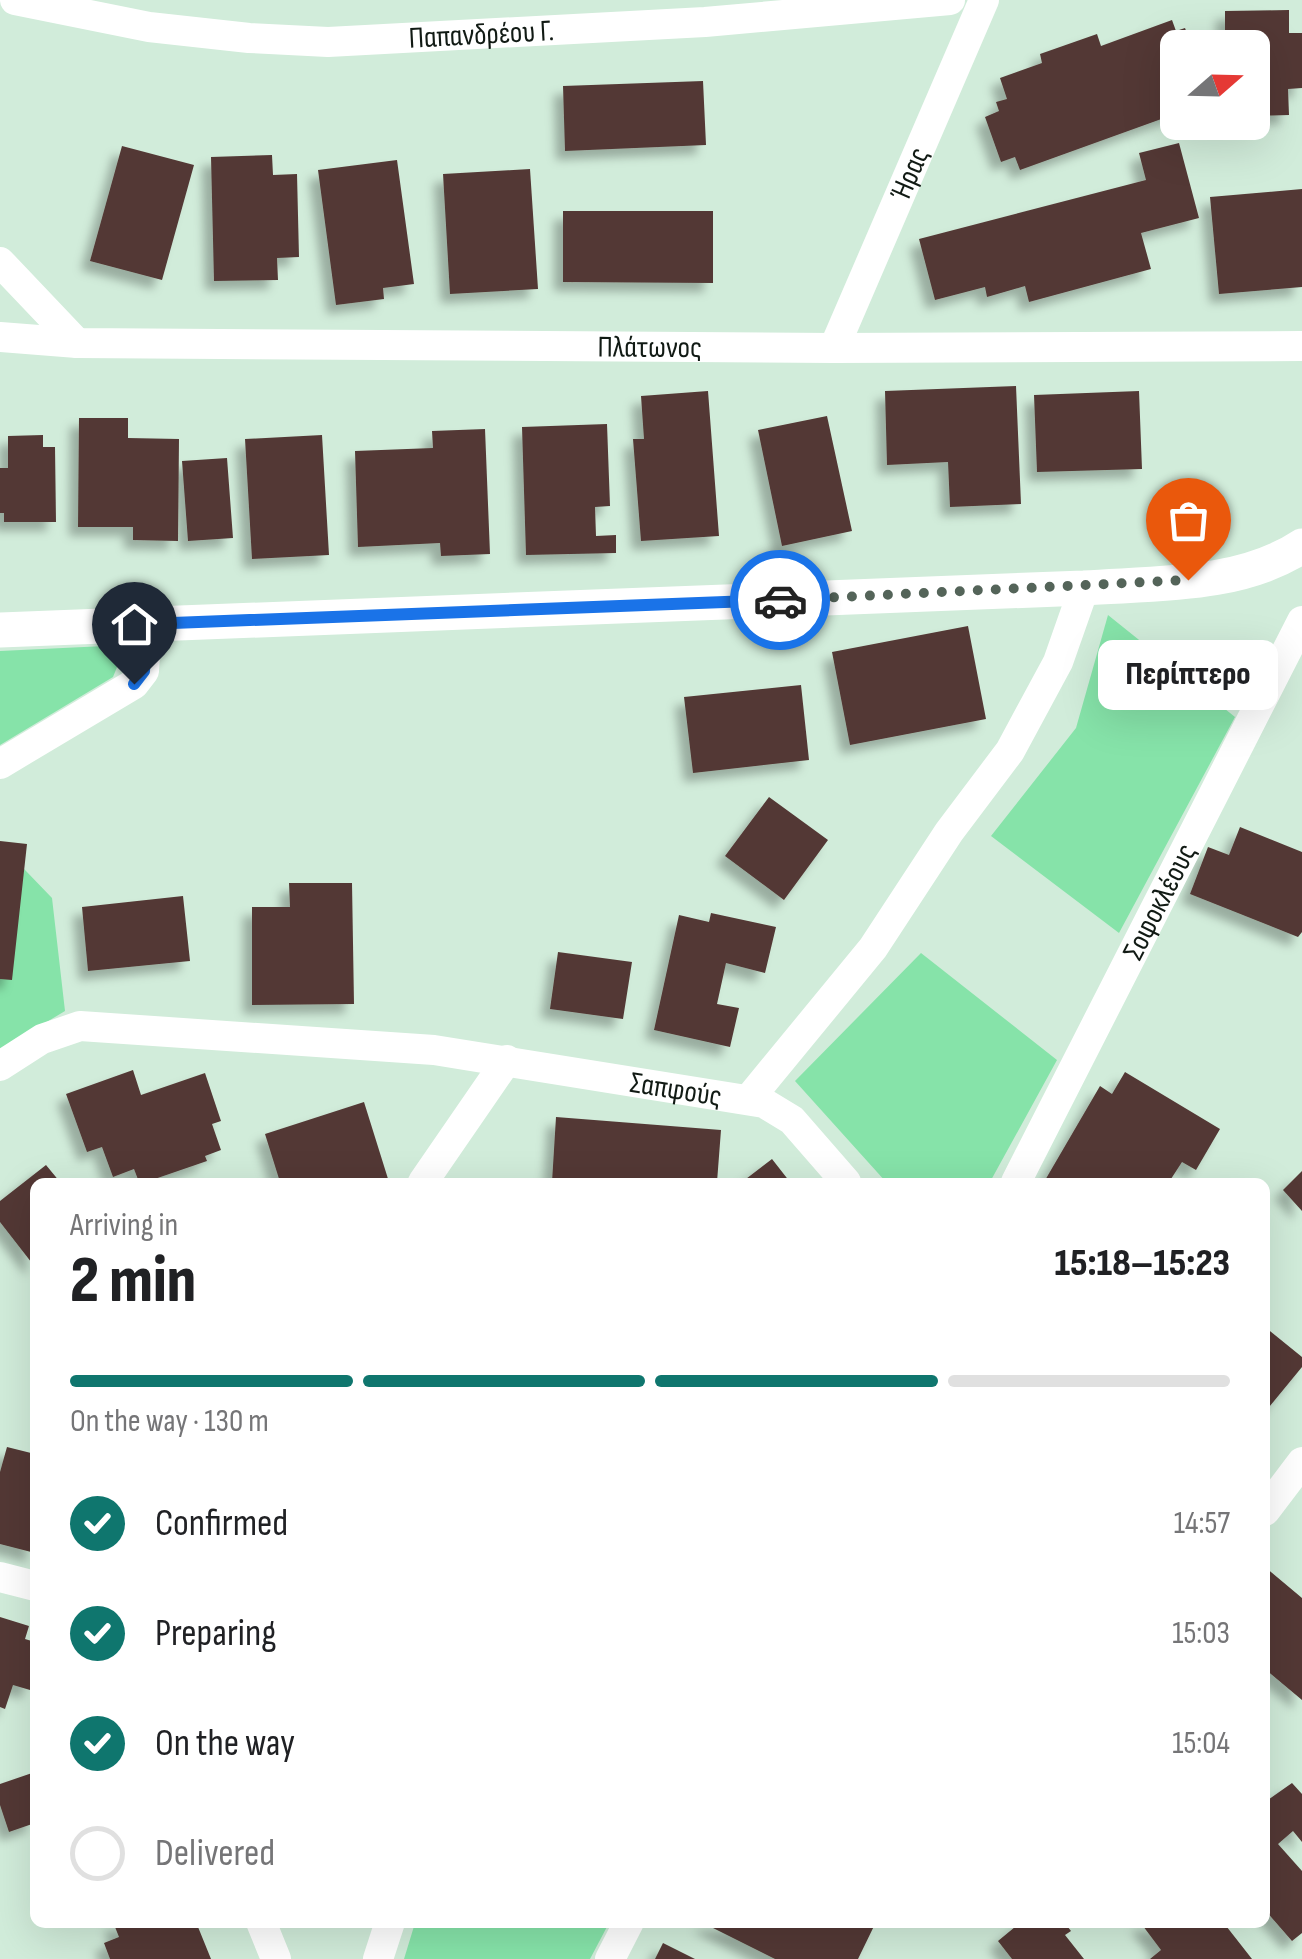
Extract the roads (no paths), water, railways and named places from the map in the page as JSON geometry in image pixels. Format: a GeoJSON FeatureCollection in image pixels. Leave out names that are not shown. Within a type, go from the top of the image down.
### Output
{"type":"FeatureCollection","features":[{"type":"Feature","properties":{"kind":"street","name":"Παπανδρέου Γ."},"geometry":{"type":"LineString","coordinates":[[15,0],[149,27],[328,42],[705,22],[950,0]]}},
{"type":"Feature","properties":{"kind":"street","name":"Ήρας"},"geometry":{"type":"LineString","coordinates":[[834,348],[984,0]]}},
{"type":"Feature","properties":{"kind":"street"},"geometry":{"type":"LineString","coordinates":[[0,262],[77,344]]}},
{"type":"Feature","properties":{"kind":"street","name":"Πλάτωνος"},"geometry":{"type":"LineString","coordinates":[[0,337],[77,344],[1302,346]]}},
{"type":"Feature","properties":{"kind":"street"},"geometry":{"type":"LineString","coordinates":[[0,630],[1084,588],[1240,573],[1302,546]]}},
{"type":"Feature","properties":{"kind":"street","name":"Σαπφούς"},"geometry":{"type":"LineString","coordinates":[[0,1066],[42,1039],[80,1026],[434,1050],[750,1100],[872,948],[1010,751],[1058,662],[1084,588]]}},
{"type":"Feature","properties":{"kind":"street","name":"Σοφοκλέους"},"geometry":{"type":"LineString","coordinates":[[1018,1178],[1302,620]]}},
{"type":"Feature","properties":{"kind":"street"},"geometry":{"type":"LineString","coordinates":[[0,764],[134,684],[144,671],[147,624]]}},
{"type":"Feature","properties":{"kind":"street"},"geometry":{"type":"LineString","coordinates":[[438,1176],[507,1060]]}},
{"type":"Feature","properties":{"kind":"street"},"geometry":{"type":"LineString","coordinates":[[750,1100],[772,1106],[792,1120],[843,1178]]}},
{"type":"Feature","properties":{"kind":"street"},"geometry":{"type":"LineString","coordinates":[[1270,1504],[1302,1462]]}},
{"type":"Feature","properties":{"kind":"street"},"geometry":{"type":"LineString","coordinates":[[0,1578],[30,1585]]}},
{"type":"Feature","properties":{"kind":"street"},"geometry":{"type":"LineString","coordinates":[[264,1928],[276,1959]]}},
{"type":"Feature","properties":{"kind":"street"},"geometry":{"type":"LineString","coordinates":[[378,1959],[388,1928]]}},
{"type":"Feature","properties":{"kind":"street"},"geometry":{"type":"LineString","coordinates":[[610,1959],[626,1928]]}},
{"type":"Feature","properties":{"kind":"place","name":"Περίπτερο"},"geometry":{"type":"Point","coordinates":[1188,580]}}]}
